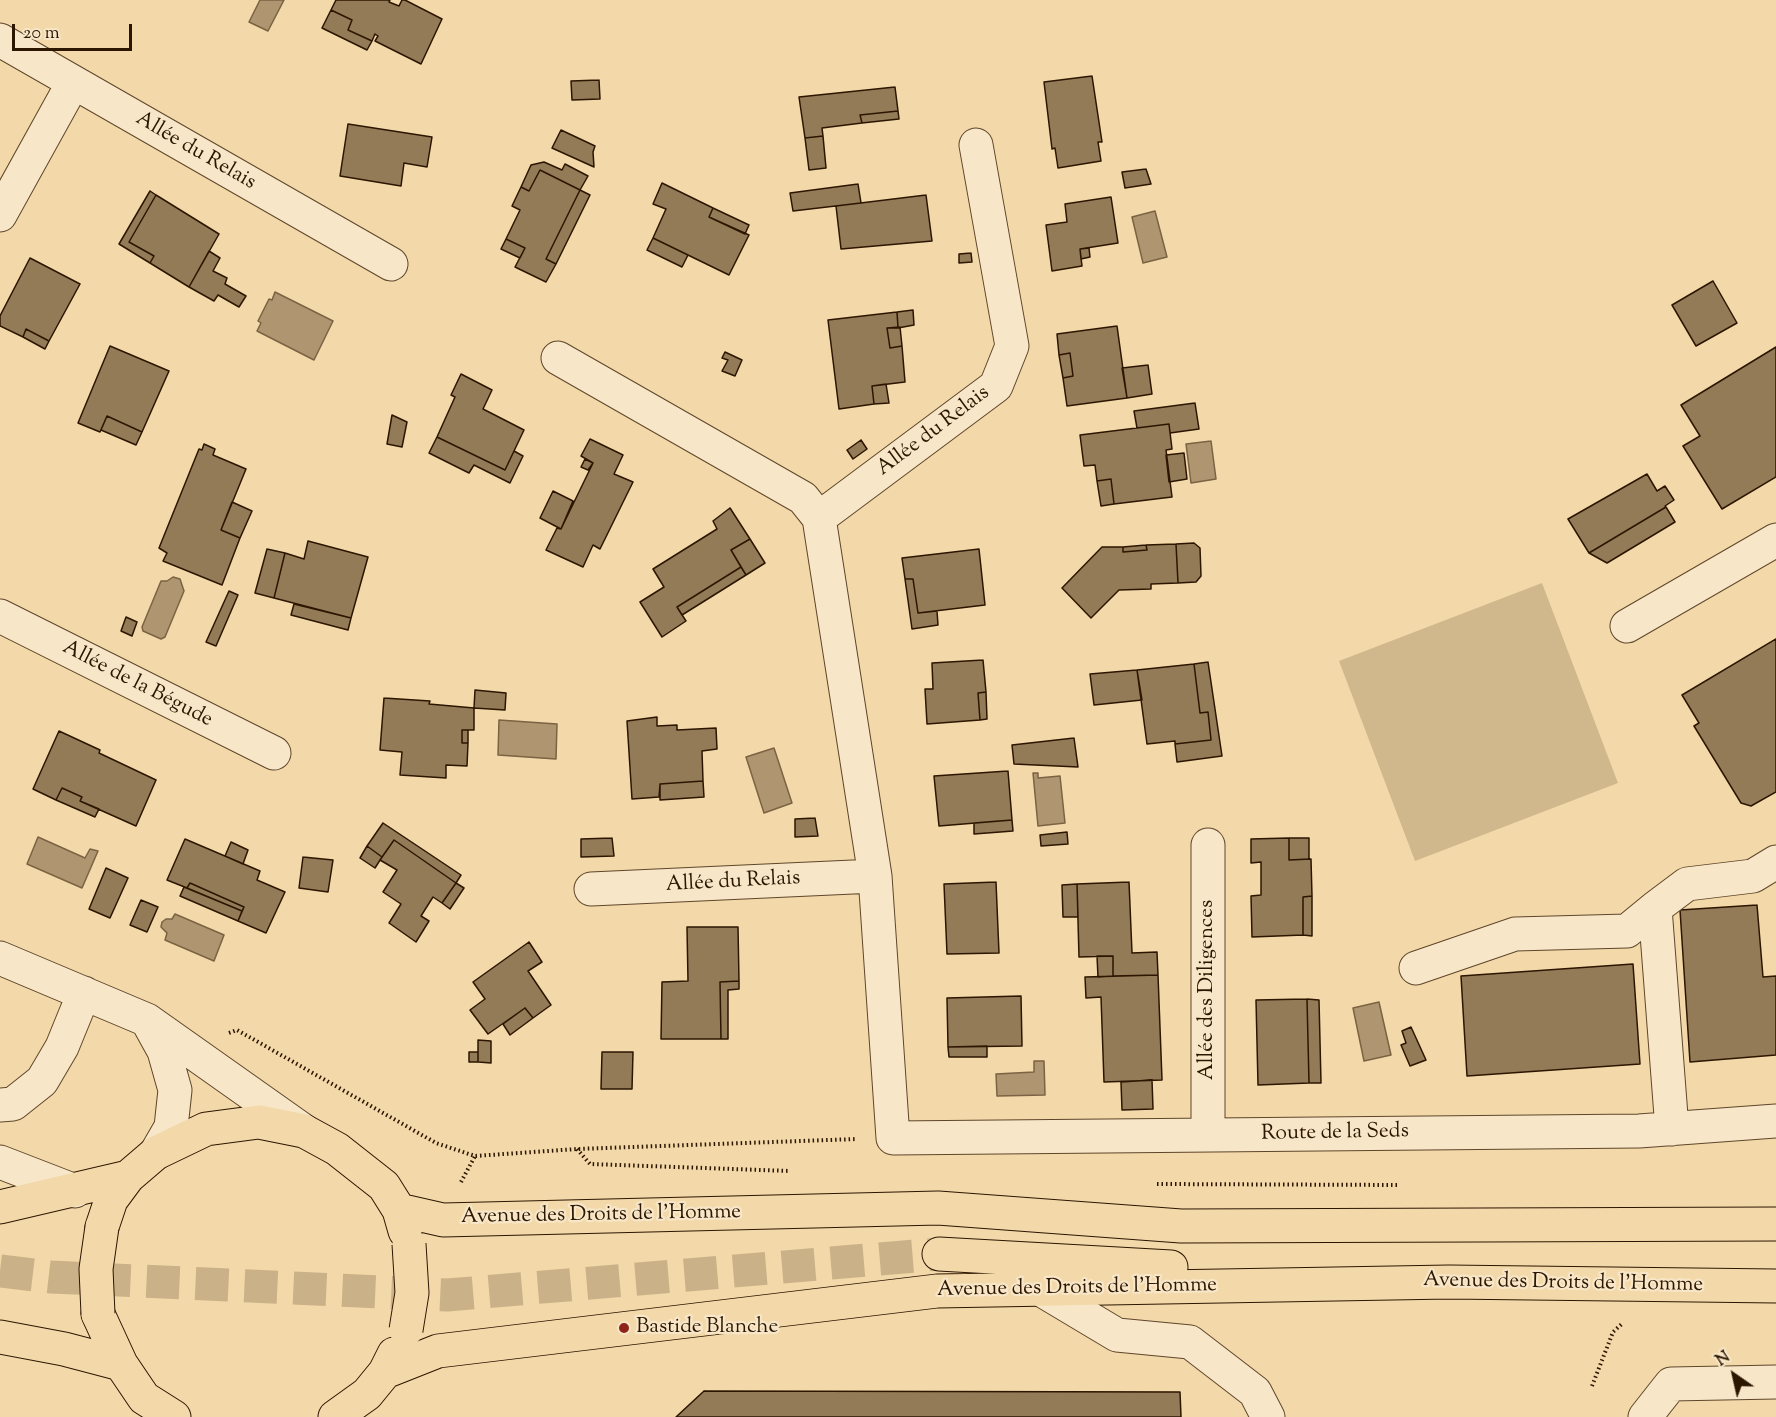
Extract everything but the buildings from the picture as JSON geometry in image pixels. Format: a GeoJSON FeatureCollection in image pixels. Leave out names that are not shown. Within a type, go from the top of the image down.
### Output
{"type":"FeatureCollection","features":[{"type":"Feature","properties":{"kind":"main road"},"geometry":{"type":"LineString","coordinates":[[174,1417],[144,1398],[121,1364],[98,1314],[96,1269],[102,1227],[111,1200],[128,1177],[156,1153],[206,1129],[259,1122],[304,1131],[337,1149],[365,1170],[384,1186],[399,1210],[409,1244],[412,1293],[406,1330],[385,1372],[367,1394],[335,1417]]}},
{"type":"Feature","properties":{"kind":"main road"},"geometry":{"type":"LineString","coordinates":[[0,1207],[128,1177]]}},
{"type":"Feature","properties":{"kind":"main road","name":"Avenue des Droits de l'Homme"},"geometry":{"type":"LineString","coordinates":[[399,1210],[443,1220],[938,1208],[1180,1226],[1776,1224]]}},
{"type":"Feature","properties":{"kind":"main road"},"geometry":{"type":"LineString","coordinates":[[1448,1226],[939,1254],[1449,1282]]}},
{"type":"Feature","properties":{"kind":"main road","name":"Avenue des Droits de l'Homme"},"geometry":{"type":"LineString","coordinates":[[385,1372],[438,1351],[936,1291],[1449,1282],[1776,1286]]}},
{"type":"Feature","properties":{"kind":"main road"},"geometry":{"type":"LineString","coordinates":[[0,1337],[64,1349],[121,1364]]}},
{"type":"Feature","properties":{"kind":"street","name":"Allée du Relais"},"geometry":{"type":"LineString","coordinates":[[0,40],[391,264]]}},
{"type":"Feature","properties":{"kind":"street"},"geometry":{"type":"LineString","coordinates":[[0,215],[73,83]]}},
{"type":"Feature","properties":{"kind":"street","name":"Allée du Relais"},"geometry":{"type":"LineString","coordinates":[[819,518],[996,386],[1012,346],[976,145]]}},
{"type":"Feature","properties":{"kind":"street"},"geometry":{"type":"LineString","coordinates":[[558,358],[803,498],[819,518],[875,876],[893,1138]]}},
{"type":"Feature","properties":{"kind":"street"},"geometry":{"type":"LineString","coordinates":[[1627,626],[1776,540]]}},
{"type":"Feature","properties":{"kind":"street","name":"Allée de la Bégude"},"geometry":{"type":"LineString","coordinates":[[0,616],[274,753]]}},
{"type":"Feature","properties":{"kind":"street","name":"Allée des Diligences"},"geometry":{"type":"LineString","coordinates":[[1208,845],[1208,1135]]}},
{"type":"Feature","properties":{"kind":"street"},"geometry":{"type":"LineString","coordinates":[[1416,968],[1515,934],[1626,931],[1687,884],[1753,876],[1776,862]]}},
{"type":"Feature","properties":{"kind":"street","name":"Allée du Relais"},"geometry":{"type":"LineString","coordinates":[[591,889],[875,876]]}},
{"type":"Feature","properties":{"kind":"street"},"geometry":{"type":"LineString","coordinates":[[1655,908],[1672,1129]]}},
{"type":"Feature","properties":{"kind":"street"},"geometry":{"type":"LineString","coordinates":[[0,958],[147,1020],[304,1131]]}},
{"type":"Feature","properties":{"kind":"street"},"geometry":{"type":"LineString","coordinates":[[0,1105],[13,1104],[42,1081],[62,1047],[84,993]]}},
{"type":"Feature","properties":{"kind":"street"},"geometry":{"type":"LineString","coordinates":[[147,1020],[164,1052],[175,1090],[171,1127],[156,1153]]}},
{"type":"Feature","properties":{"kind":"street","name":"Route de la Seds"},"geometry":{"type":"LineString","coordinates":[[893,1138],[1672,1129],[1776,1121]]}},
{"type":"Feature","properties":{"kind":"street"},"geometry":{"type":"LineString","coordinates":[[0,1162],[75,1191]]}},
{"type":"Feature","properties":{"kind":"street"},"geometry":{"type":"LineString","coordinates":[[1040,1289],[1117,1335],[1190,1342],[1255,1392],[1268,1417]]}},
{"type":"Feature","properties":{"kind":"street"},"geometry":{"type":"LineString","coordinates":[[1645,1417],[1671,1384],[1776,1382]]}},
{"type":"Feature","properties":{"kind":"path"},"geometry":{"type":"LineString","coordinates":[[227,1034],[237,1030],[436,1143],[475,1156],[577,1149],[893,1138]]}},
{"type":"Feature","properties":{"kind":"path"},"geometry":{"type":"LineString","coordinates":[[577,1149],[590,1164],[794,1171]]}},
{"type":"Feature","properties":{"kind":"path"},"geometry":{"type":"LineString","coordinates":[[460,1184],[475,1156]]}},
{"type":"Feature","properties":{"kind":"path"},"geometry":{"type":"LineString","coordinates":[[1153,1184],[1402,1185]]}},
{"type":"Feature","properties":{"kind":"path"},"geometry":{"type":"LineString","coordinates":[[1592,1386],[1613,1332],[1628,1319]]}},
{"type":"Feature","properties":{"kind":"shaded area"},"geometry":{"type":"Polygon","coordinates":[[[260,0],[284,0],[268,31],[249,22],[260,0]]]}},
{"type":"Feature","properties":{"kind":"shaded area"},"geometry":{"type":"Polygon","coordinates":[[[1155,211],[1167,257],[1143,263],[1132,217],[1155,211]]]}},
{"type":"Feature","properties":{"kind":"shaded area"},"geometry":{"type":"Polygon","coordinates":[[[275,292],[333,321],[314,360],[257,331],[261,323],[258,321],[275,292]]]}},
{"type":"Feature","properties":{"kind":"shaded area"},"geometry":{"type":"Polygon","coordinates":[[[1211,441],[1216,479],[1191,483],[1186,444],[1211,441]]]}},
{"type":"Feature","properties":{"kind":"shaded area"},"geometry":{"type":"Polygon","coordinates":[[[173,577],[180,579],[184,591],[165,637],[161,639],[143,631],[142,627],[161,581],[167,581],[173,577]]]}},
{"type":"Feature","properties":{"kind":"shaded area"},"geometry":{"type":"Polygon","coordinates":[[[1542,583],[1618,783],[1415,861],[1339,661],[1542,583]]]}},
{"type":"Feature","properties":{"kind":"shaded area"},"geometry":{"type":"Polygon","coordinates":[[[499,720],[557,724],[556,759],[498,755],[499,720]]]}},
{"type":"Feature","properties":{"kind":"shaded area"},"geometry":{"type":"Polygon","coordinates":[[[774,748],[792,803],[764,813],[746,757],[774,748]]]}},
{"type":"Feature","properties":{"kind":"shaded area"},"geometry":{"type":"Polygon","coordinates":[[[1033,773],[1038,773],[1038,778],[1060,776],[1065,823],[1038,826],[1033,773]]]}},
{"type":"Feature","properties":{"kind":"shaded area"},"geometry":{"type":"Polygon","coordinates":[[[38,837],[85,858],[90,849],[98,851],[82,888],[27,864],[38,837]]]}},
{"type":"Feature","properties":{"kind":"shaded area"},"geometry":{"type":"Polygon","coordinates":[[[175,914],[224,935],[214,961],[165,940],[167,933],[161,927],[162,922],[172,919],[175,914]]]}},
{"type":"Feature","properties":{"kind":"shaded area"},"geometry":{"type":"Polygon","coordinates":[[[1379,1002],[1391,1055],[1364,1061],[1353,1008],[1379,1002]]]}},
{"type":"Feature","properties":{"kind":"shaded area"},"geometry":{"type":"Polygon","coordinates":[[[1034,1061],[1044,1061],[1045,1095],[997,1096],[996,1074],[1034,1072],[1034,1061]]]}},
{"type":"Feature","properties":{"kind":"tunnel"},"geometry":{"type":"LineString","coordinates":[[0,1271],[51,1277],[447,1295],[939,1254]]}},
{"type":"Feature","properties":{"kind":"place","name":"Bastide Blanche"},"geometry":{"type":"Point","coordinates":[624,1328]}}]}
